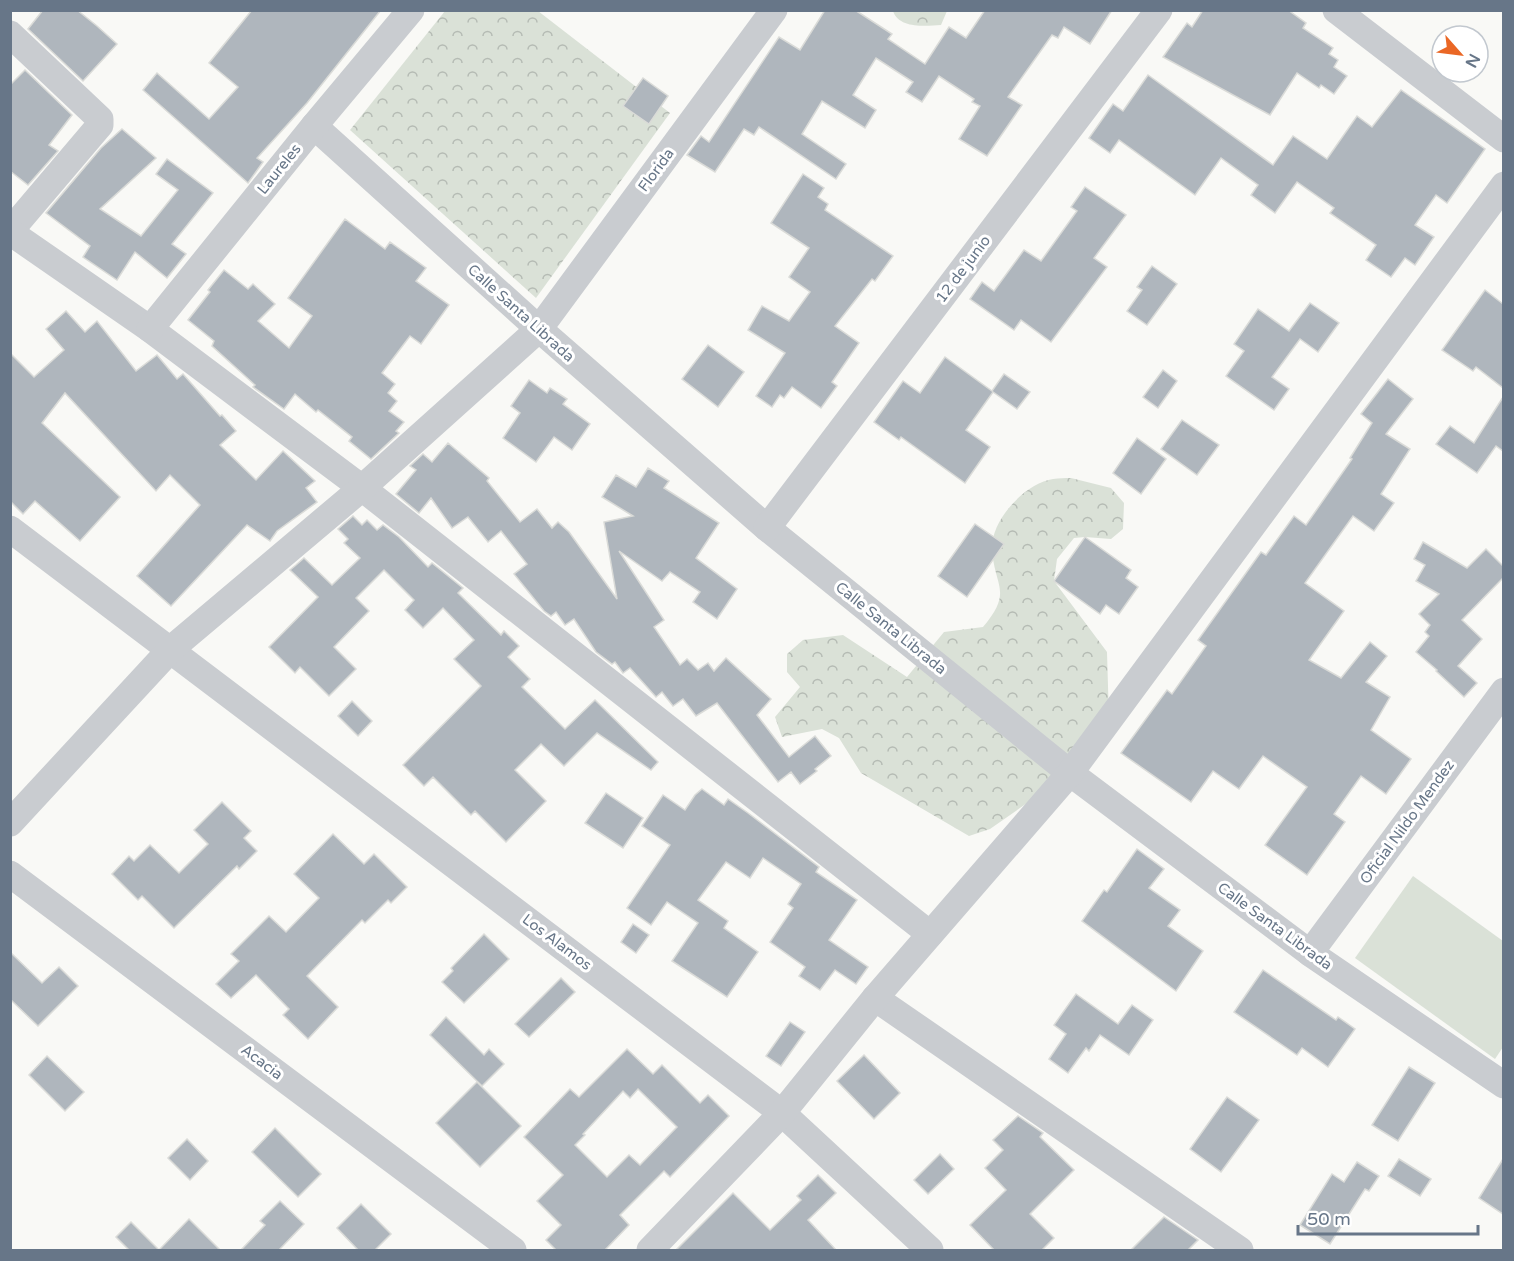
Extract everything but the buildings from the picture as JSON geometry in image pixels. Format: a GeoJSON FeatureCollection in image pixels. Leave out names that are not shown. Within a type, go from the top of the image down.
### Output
{"type":"FeatureCollection","features":[{"type":"Feature","properties":{"kind":"street","name":"Laureles"},"geometry":{"type":"LineString","coordinates":[[150,329],[411,10]]}},
{"type":"Feature","properties":{"kind":"street","name":"Florida"},"geometry":{"type":"LineString","coordinates":[[10,822],[171,649],[362,488],[538,329],[774,10]]}},
{"type":"Feature","properties":{"kind":"street","name":"12 de junio"},"geometry":{"type":"LineString","coordinates":[[768,528],[1159,10]]}},
{"type":"Feature","properties":{"kind":"street"},"geometry":{"type":"LineString","coordinates":[[1335,10],[1503,139]]}},
{"type":"Feature","properties":{"kind":"street"},"geometry":{"type":"LineString","coordinates":[[10,34],[101,122],[10,231],[150,329],[362,488],[930,934]]}},
{"type":"Feature","properties":{"kind":"street","name":"Calle Santa Librada"},"geometry":{"type":"LineString","coordinates":[[314,126],[538,329],[768,528],[1070,773],[1310,953],[1503,1085]]}},
{"type":"Feature","properties":{"kind":"street"},"geometry":{"type":"LineString","coordinates":[[650,1251],[782,1113],[875,998],[1070,773],[1503,185]]}},
{"type":"Feature","properties":{"kind":"street","name":"Los Alamos"},"geometry":{"type":"LineString","coordinates":[[10,529],[782,1113],[930,1251]]}},
{"type":"Feature","properties":{"kind":"street","name":"Oficial Nildo Mendez"},"geometry":{"type":"LineString","coordinates":[[1310,953],[1503,691]]}},
{"type":"Feature","properties":{"kind":"street","name":"Acacia"},"geometry":{"type":"LineString","coordinates":[[10,874],[513,1251]]}},
{"type":"Feature","properties":{"kind":"street"},"geometry":{"type":"LineString","coordinates":[[875,998],[1240,1251]]}},
{"type":"Feature","properties":{"kind":"green space"},"geometry":{"type":"Polygon","coordinates":[[[893,10],[947,11],[941,25],[928,26],[907,24],[896,17],[893,10]]]}},
{"type":"Feature","properties":{"kind":"green space"},"geometry":{"type":"Polygon","coordinates":[[[445,11],[538,11],[670,113],[536,298],[350,130],[445,11]]]}},
{"type":"Feature","properties":{"kind":"green space"},"geometry":{"type":"Polygon","coordinates":[[[1071,478],[1111,488],[1124,503],[1123,529],[1111,539],[1074,538],[1057,559],[1054,581],[1107,652],[1109,720],[1070,773],[990,829],[969,836],[861,773],[839,738],[822,729],[782,737],[775,717],[800,687],[787,672],[787,654],[803,640],[843,635],[907,677],[944,632],[983,627],[992,615],[1000,597],[992,550],[993,539],[997,527],[1011,505],[1042,482],[1071,478]]]}},
{"type":"Feature","properties":{"kind":"green space"},"geometry":{"type":"Polygon","coordinates":[[[1413,876],[1503,941],[1503,1047],[1495,1059],[1355,958],[1413,876]]]}}]}
